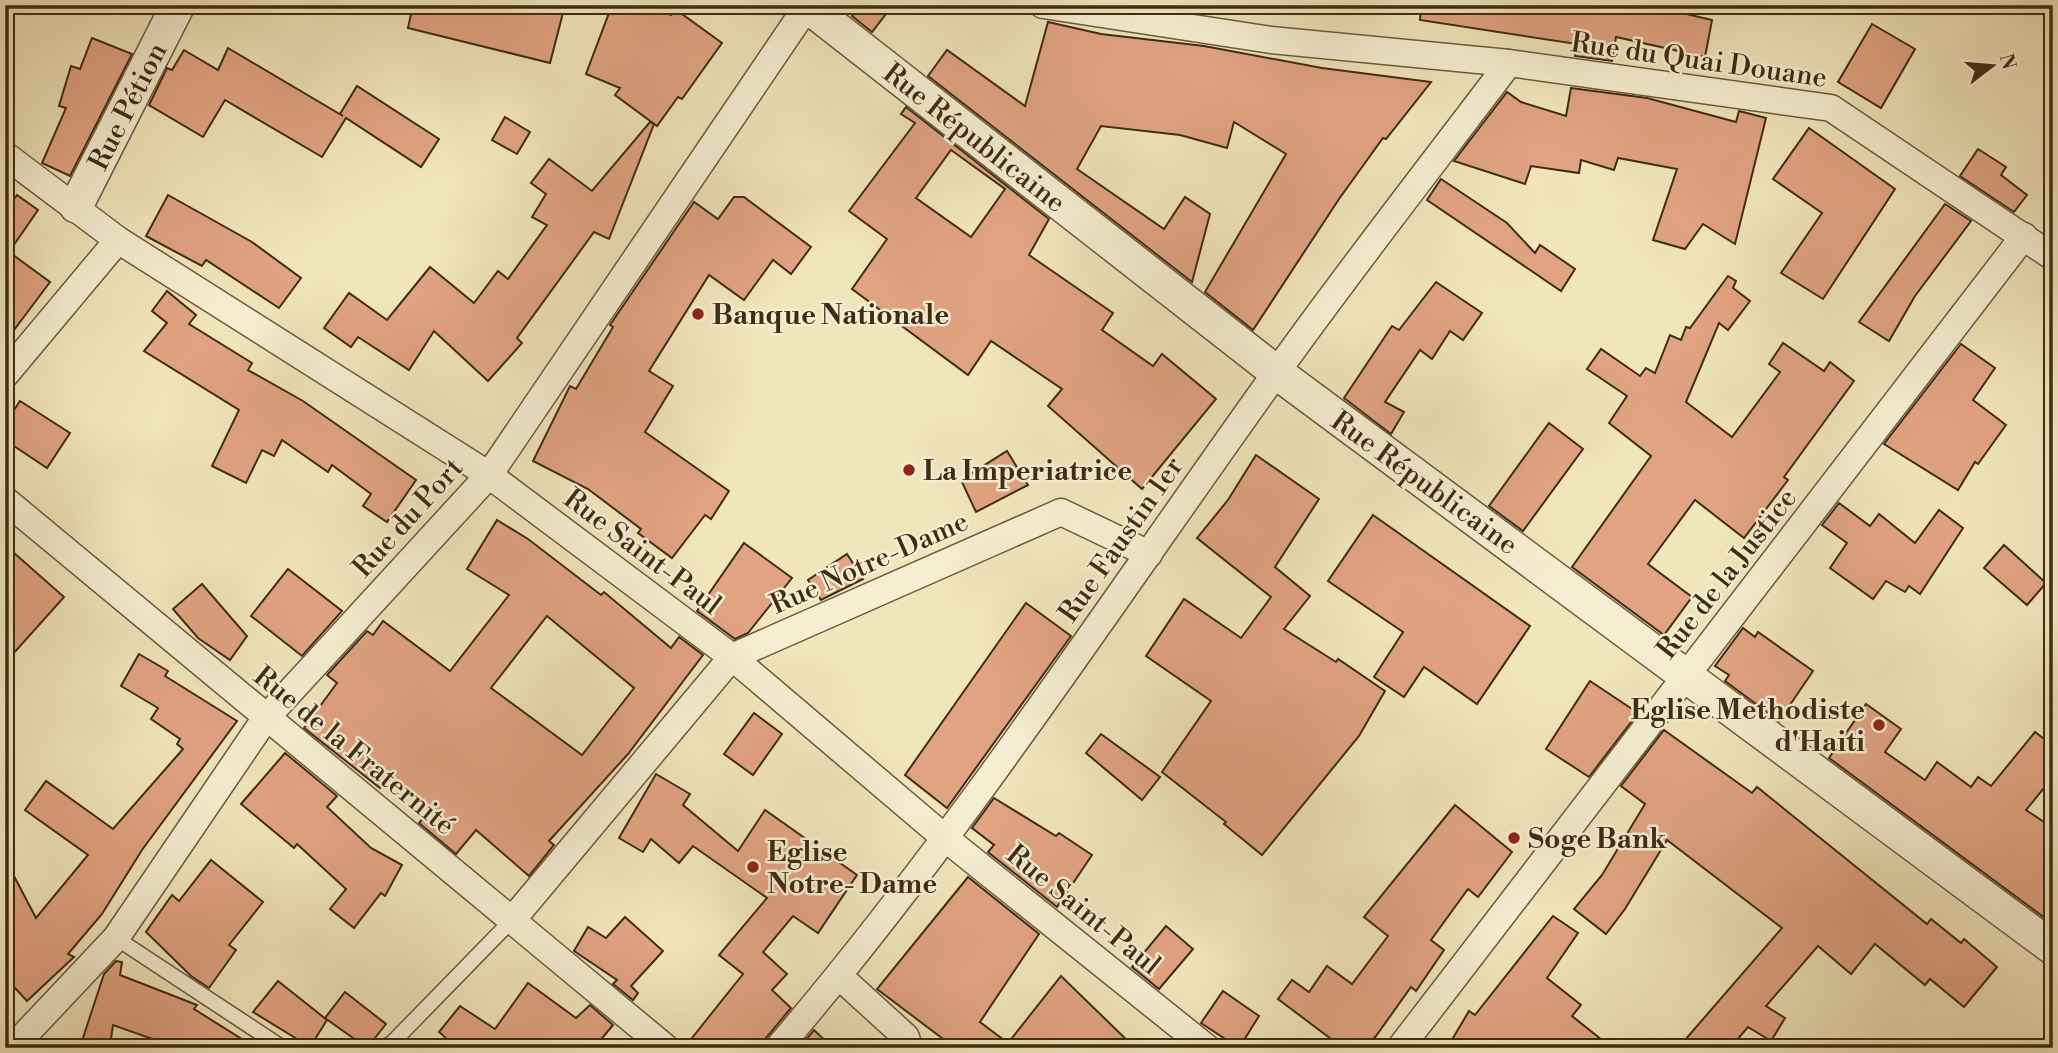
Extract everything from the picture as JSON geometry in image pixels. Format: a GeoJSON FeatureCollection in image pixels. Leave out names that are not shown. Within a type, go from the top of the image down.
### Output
{"type":"FeatureCollection","features":[{"type":"Feature","properties":{"kind":"street","name":"Rue Pétion"},"geometry":{"type":"LineString","coordinates":[[76,206],[178,5]]}},
{"type":"Feature","properties":{"kind":"street","name":"Rue Républicaine"},"geometry":{"type":"LineString","coordinates":[[807,5],[1276,372],[2053,948]]}},
{"type":"Feature","properties":{"kind":"street","name":"Rue du Port"},"geometry":{"type":"LineString","coordinates":[[14,1037],[116,938],[265,719],[489,475],[807,5]]}},
{"type":"Feature","properties":{"kind":"street","name":"Rue du Quai Douane"},"geometry":{"type":"LineString","coordinates":[[1043,5],[1271,40],[1509,63],[1831,108],[2053,257]]}},
{"type":"Feature","properties":{"kind":"street","name":"Rue Faustin 1er"},"geometry":{"type":"LineString","coordinates":[[778,1048],[839,976],[945,838],[1150,554],[1276,372],[1509,63]]}},
{"type":"Feature","properties":{"kind":"street","name":"Rue Saint-Paul"},"geometry":{"type":"LineString","coordinates":[[5,155],[118,240],[489,475],[732,657],[945,838],[1207,1048]]}},
{"type":"Feature","properties":{"kind":"street","name":"Rue de la Justice"},"geometry":{"type":"LineString","coordinates":[[1400,1048],[2024,236]]}},
{"type":"Feature","properties":{"kind":"street"},"geometry":{"type":"LineString","coordinates":[[5,375],[118,240]]}},
{"type":"Feature","properties":{"kind":"street","name":"Rue de la Fraternité"},"geometry":{"type":"LineString","coordinates":[[5,500],[265,719],[513,919],[666,1048]]}},
{"type":"Feature","properties":{"kind":"street","name":"Rue Notre-Dame"},"geometry":{"type":"LineString","coordinates":[[513,919],[732,657],[1061,512],[1150,554]]}},
{"type":"Feature","properties":{"kind":"street"},"geometry":{"type":"LineString","coordinates":[[839,976],[906,1037],[909,1048]]}},
{"type":"Feature","properties":{"kind":"lane"},"geometry":{"type":"LineString","coordinates":[[382,1048],[393,1043],[513,919]]}},
{"type":"Feature","properties":{"kind":"lane"},"geometry":{"type":"LineString","coordinates":[[116,938],[283,1048]]}},
{"type":"Feature","properties":{"kind":"building"},"geometry":{"type":"Polygon","coordinates":[[[413,5],[565,5],[550,63],[408,28],[413,5]]]}},
{"type":"Feature","properties":{"kind":"building"},"geometry":{"type":"Polygon","coordinates":[[[612,5],[647,5],[671,15],[675,9],[722,43],[682,99],[678,97],[657,126],[615,95],[620,88],[586,74],[612,5]]]}},
{"type":"Feature","properties":{"kind":"building"},"geometry":{"type":"Polygon","coordinates":[[[860,5],[893,5],[872,32],[852,16],[860,5]]]}},
{"type":"Feature","properties":{"kind":"building"},"geometry":{"type":"Polygon","coordinates":[[[1421,5],[1648,5],[1712,20],[1705,57],[1616,37],[1612,61],[1575,56],[1577,44],[1420,20],[1421,5]]]}},
{"type":"Feature","properties":{"kind":"building"},"geometry":{"type":"Polygon","coordinates":[[[1048,22],[1101,34],[1204,46],[1322,68],[1431,82],[1386,139],[1383,138],[1339,199],[1253,330],[1205,292],[1286,154],[1234,122],[1227,148],[1180,135],[1101,126],[1077,169],[1164,229],[1185,197],[1210,214],[1192,282],[928,76],[947,50],[1025,106],[1048,22]]]}},
{"type":"Feature","properties":{"kind":"building"},"geometry":{"type":"Polygon","coordinates":[[[1872,24],[1915,49],[1881,108],[1838,82],[1872,24]]]}},
{"type":"Feature","properties":{"kind":"building"},"geometry":{"type":"Polygon","coordinates":[[[92,38],[132,54],[70,176],[42,163],[66,108],[59,106],[71,66],[80,69],[92,38]]]}},
{"type":"Feature","properties":{"kind":"building"},"geometry":{"type":"Polygon","coordinates":[[[228,48],[343,116],[340,114],[357,86],[439,139],[421,167],[346,118],[322,157],[225,100],[203,137],[149,105],[167,68],[172,70],[184,50],[218,70],[228,48]]]}},
{"type":"Feature","properties":{"kind":"building"},"geometry":{"type":"Polygon","coordinates":[[[1571,88],[1647,98],[1736,122],[1739,111],[1766,118],[1735,244],[1703,224],[1685,249],[1653,240],[1677,169],[1618,158],[1614,170],[1581,160],[1579,173],[1531,166],[1525,184],[1454,161],[1507,92],[1521,102],[1566,116],[1571,88]]]}},
{"type":"Feature","properties":{"kind":"building"},"geometry":{"type":"Polygon","coordinates":[[[906,107],[1049,219],[1029,255],[1113,313],[1102,330],[1153,366],[1162,354],[1216,399],[1142,489],[1048,406],[1062,389],[991,341],[968,375],[852,289],[887,239],[849,211],[915,123],[901,114],[906,107]],[[951,150],[916,198],[971,237],[1005,189],[951,150]]]}},
{"type":"Feature","properties":{"kind":"building"},"geometry":{"type":"Polygon","coordinates":[[[505,117],[530,132],[517,154],[492,140],[505,117]]]}},
{"type":"Feature","properties":{"kind":"building"},"geometry":{"type":"Polygon","coordinates":[[[650,122],[654,124],[609,239],[594,232],[517,338],[522,343],[488,381],[434,331],[409,370],[358,337],[351,347],[324,328],[349,293],[387,320],[430,267],[474,303],[498,271],[508,279],[547,225],[532,217],[546,194],[531,183],[549,159],[592,191],[650,122]]]}},
{"type":"Feature","properties":{"kind":"building"},"geometry":{"type":"Polygon","coordinates":[[[1809,128],[1895,189],[1823,299],[1781,273],[1822,213],[1773,179],[1809,128]]]}},
{"type":"Feature","properties":{"kind":"building"},"geometry":{"type":"Polygon","coordinates":[[[1978,149],[2006,167],[2001,175],[2027,195],[2014,212],[1960,176],[1978,149]]]}},
{"type":"Feature","properties":{"kind":"building"},"geometry":{"type":"Polygon","coordinates":[[[1441,179],[1507,223],[1535,253],[1540,245],[1575,269],[1561,291],[1427,200],[1441,179]]]}},
{"type":"Feature","properties":{"kind":"building"},"geometry":{"type":"Polygon","coordinates":[[[17,195],[38,210],[9,252],[50,282],[5,342],[5,211],[17,195]]]}},
{"type":"Feature","properties":{"kind":"building"},"geometry":{"type":"Polygon","coordinates":[[[168,195],[252,242],[301,278],[279,308],[206,260],[202,266],[146,236],[168,195]]]}},
{"type":"Feature","properties":{"kind":"building"},"geometry":{"type":"Polygon","coordinates":[[[734,197],[744,197],[811,247],[791,274],[773,260],[744,300],[709,275],[649,371],[673,386],[645,432],[729,491],[711,519],[705,515],[672,558],[638,533],[641,529],[588,489],[533,461],[570,386],[576,389],[613,327],[610,325],[694,202],[718,219],[734,197]]]}},
{"type":"Feature","properties":{"kind":"building"},"geometry":{"type":"Polygon","coordinates":[[[1945,204],[1971,221],[1915,296],[1889,341],[1859,322],[1945,204]]]}},
{"type":"Feature","properties":{"kind":"building"},"geometry":{"type":"Polygon","coordinates":[[[1728,276],[1736,281],[1733,288],[1750,301],[1728,330],[1719,323],[1686,402],[1732,437],[1780,372],[1769,364],[1783,343],[1824,371],[1830,362],[1854,381],[1784,477],[1788,480],[1744,538],[1695,500],[1648,564],[1692,597],[1664,635],[1572,567],[1651,456],[1609,423],[1627,396],[1587,369],[1601,349],[1640,376],[1646,368],[1655,373],[1670,335],[1681,340],[1686,327],[1690,328],[1728,276]]]}},
{"type":"Feature","properties":{"kind":"building"},"geometry":{"type":"Polygon","coordinates":[[[1436,282],[1482,313],[1463,340],[1450,331],[1432,359],[1420,350],[1385,402],[1404,412],[1391,434],[1344,398],[1392,326],[1399,330],[1436,282]]]}},
{"type":"Feature","properties":{"kind":"building"},"geometry":{"type":"Polygon","coordinates":[[[167,291],[196,315],[189,324],[252,363],[248,370],[303,401],[416,480],[387,522],[363,506],[371,494],[332,465],[328,472],[282,440],[274,456],[262,450],[246,483],[212,466],[239,410],[144,351],[167,323],[152,311],[167,291]]]}},
{"type":"Feature","properties":{"kind":"building"},"geometry":{"type":"Polygon","coordinates":[[[1961,344],[1995,368],[1973,400],[2006,425],[1978,464],[1975,462],[1958,490],[1884,444],[1961,344]]]}},
{"type":"Feature","properties":{"kind":"building"},"geometry":{"type":"Polygon","coordinates":[[[20,401],[70,433],[47,468],[5,440],[5,424],[20,401]]]}},
{"type":"Feature","properties":{"kind":"building"},"geometry":{"type":"Polygon","coordinates":[[[1549,423],[1583,449],[1523,531],[1489,506],[1549,423]]]}},
{"type":"Feature","properties":{"kind":"building"},"geometry":{"type":"Polygon","coordinates":[[[1007,451],[1028,485],[976,512],[961,480],[1007,451]]]}},
{"type":"Feature","properties":{"kind":"building"},"geometry":{"type":"Polygon","coordinates":[[[1256,455],[1319,499],[1275,567],[1310,596],[1284,629],[1336,662],[1338,659],[1385,691],[1359,736],[1262,855],[1224,824],[1226,822],[1162,772],[1211,701],[1146,656],[1184,599],[1241,638],[1271,597],[1197,538],[1228,500],[1256,455]]]}},
{"type":"Feature","properties":{"kind":"building"},"geometry":{"type":"Polygon","coordinates":[[[1839,503],[1870,526],[1879,514],[1915,543],[1939,510],[1963,528],[1920,594],[1909,586],[1905,592],[1886,581],[1873,599],[1830,568],[1847,543],[1822,525],[1839,503]]]}},
{"type":"Feature","properties":{"kind":"building"},"geometry":{"type":"Polygon","coordinates":[[[1373,515],[1530,626],[1477,704],[1424,667],[1404,697],[1374,677],[1403,632],[1328,581],[1373,515]]]}},
{"type":"Feature","properties":{"kind":"building"},"geometry":{"type":"Polygon","coordinates":[[[497,520],[528,539],[601,595],[604,592],[671,648],[679,637],[703,655],[628,754],[549,841],[554,845],[529,876],[476,830],[456,854],[419,823],[431,809],[389,776],[380,788],[304,728],[337,683],[327,675],[367,631],[373,635],[383,621],[450,671],[509,595],[467,569],[497,520]],[[547,616],[491,688],[582,755],[634,688],[547,616]]]}},
{"type":"Feature","properties":{"kind":"building"},"geometry":{"type":"Polygon","coordinates":[[[744,543],[792,578],[748,633],[735,639],[697,611],[744,543]]]}},
{"type":"Feature","properties":{"kind":"building"},"geometry":{"type":"Polygon","coordinates":[[[5,545],[64,597],[5,663],[5,545]]]}},
{"type":"Feature","properties":{"kind":"building"},"geometry":{"type":"Polygon","coordinates":[[[2004,545],[2046,583],[2027,605],[1984,568],[2004,545]]]}},
{"type":"Feature","properties":{"kind":"building"},"geometry":{"type":"Polygon","coordinates":[[[847,554],[863,579],[821,600],[808,580],[847,554]]]}},
{"type":"Feature","properties":{"kind":"building"},"geometry":{"type":"Polygon","coordinates":[[[288,569],[342,611],[302,656],[251,616],[288,569]]]}},
{"type":"Feature","properties":{"kind":"building"},"geometry":{"type":"Polygon","coordinates":[[[202,584],[247,636],[230,660],[198,638],[173,609],[202,584]]]}},
{"type":"Feature","properties":{"kind":"building"},"geometry":{"type":"Polygon","coordinates":[[[1026,603],[1071,636],[947,808],[905,775],[1026,603]]]}},
{"type":"Feature","properties":{"kind":"building"},"geometry":{"type":"Polygon","coordinates":[[[1743,628],[1755,637],[1758,632],[1813,671],[1779,721],[1725,681],[1729,675],[1715,666],[1743,628]]]}},
{"type":"Feature","properties":{"kind":"building"},"geometry":{"type":"Polygon","coordinates":[[[139,654],[168,671],[165,676],[237,721],[142,850],[102,914],[68,954],[74,957],[27,1001],[5,977],[5,859],[36,918],[88,855],[25,810],[46,781],[113,829],[183,749],[177,744],[180,739],[151,719],[158,708],[121,686],[139,654]]]}},
{"type":"Feature","properties":{"kind":"building"},"geometry":{"type":"Polygon","coordinates":[[[1590,681],[1638,713],[1589,777],[1546,749],[1590,681]]]}},
{"type":"Feature","properties":{"kind":"building"},"geometry":{"type":"Polygon","coordinates":[[[1866,704],[1901,729],[1885,752],[1925,780],[1937,762],[1971,787],[1978,777],[1991,786],[2035,732],[2053,746],[2053,777],[2026,810],[2053,828],[2053,924],[1829,758],[1866,704]]]}},
{"type":"Feature","properties":{"kind":"building"},"geometry":{"type":"Polygon","coordinates":[[[754,713],[782,734],[753,775],[724,754],[754,713]]]}},
{"type":"Feature","properties":{"kind":"building"},"geometry":{"type":"Polygon","coordinates":[[[1664,730],[1752,793],[1757,787],[1927,924],[1931,919],[1961,943],[1964,939],[1997,967],[1964,1007],[1930,979],[1925,985],[1875,944],[1851,974],[1818,946],[1766,1006],[1785,1018],[1771,1041],[1748,1027],[1730,1048],[1678,1048],[1782,928],[1667,840],[1625,909],[1606,934],[1574,909],[1602,875],[1645,804],[1621,786],[1664,730]]]}},
{"type":"Feature","properties":{"kind":"building"},"geometry":{"type":"Polygon","coordinates":[[[1101,734],[1160,777],[1142,800],[1086,753],[1101,734]]]}},
{"type":"Feature","properties":{"kind":"building"},"geometry":{"type":"Polygon","coordinates":[[[285,753],[337,796],[327,807],[371,848],[402,865],[385,896],[381,893],[354,928],[330,909],[346,889],[297,844],[294,848],[241,804],[285,753]]]}},
{"type":"Feature","properties":{"kind":"building"},"geometry":{"type":"Polygon","coordinates":[[[656,774],[690,794],[683,805],[738,851],[765,810],[857,875],[818,933],[793,916],[763,952],[787,974],[772,990],[791,1008],[766,1038],[763,1048],[684,1048],[743,974],[719,955],[767,898],[693,846],[679,863],[651,839],[643,852],[619,838],[656,774]]]}},
{"type":"Feature","properties":{"kind":"building"},"geometry":{"type":"Polygon","coordinates":[[[994,798],[1056,836],[1059,833],[1092,855],[1057,907],[988,852],[994,845],[972,828],[994,798]]]}},
{"type":"Feature","properties":{"kind":"building"},"geometry":{"type":"Polygon","coordinates":[[[1455,805],[1512,852],[1478,897],[1468,889],[1431,940],[1444,950],[1416,991],[1411,987],[1365,1048],[1343,1048],[1278,999],[1292,980],[1309,992],[1327,966],[1352,984],[1388,936],[1364,917],[1455,805]]]}},
{"type":"Feature","properties":{"kind":"building"},"geometry":{"type":"Polygon","coordinates":[[[211,860],[263,902],[229,945],[236,950],[209,988],[191,976],[146,932],[172,895],[179,901],[211,860]]]}},
{"type":"Feature","properties":{"kind":"building"},"geometry":{"type":"Polygon","coordinates":[[[968,877],[1039,934],[980,1022],[1008,1043],[1061,976],[1135,1048],[955,1048],[877,989],[968,877]]]}},
{"type":"Feature","properties":{"kind":"building"},"geometry":{"type":"Polygon","coordinates":[[[1553,916],[1578,933],[1547,978],[1581,1005],[1572,1016],[1612,1048],[1447,1048],[1469,1011],[1475,1015],[1553,916]]]}},
{"type":"Feature","properties":{"kind":"building"},"geometry":{"type":"Polygon","coordinates":[[[625,917],[663,951],[631,986],[638,993],[633,1000],[613,984],[617,980],[574,951],[588,927],[606,938],[625,917]]]}},
{"type":"Feature","properties":{"kind":"building"},"geometry":{"type":"Polygon","coordinates":[[[1166,926],[1193,949],[1159,989],[1132,967],[1166,926]]]}},
{"type":"Feature","properties":{"kind":"building"},"geometry":{"type":"Polygon","coordinates":[[[116,961],[122,962],[120,975],[197,1005],[194,1009],[256,1048],[178,1048],[113,1025],[110,1045],[82,1041],[104,974],[116,961]]]}},
{"type":"Feature","properties":{"kind":"building"},"geometry":{"type":"Polygon","coordinates":[[[278,981],[327,1020],[310,1047],[253,1012],[278,981]]]}},
{"type":"Feature","properties":{"kind":"building"},"geometry":{"type":"Polygon","coordinates":[[[528,983],[576,1018],[590,1005],[613,1025],[594,1048],[457,1048],[439,1032],[460,1006],[495,1029],[528,983]]]}},
{"type":"Feature","properties":{"kind":"building"},"geometry":{"type":"Polygon","coordinates":[[[1223,991],[1259,1016],[1239,1048],[1201,1023],[1223,991]]]}},
{"type":"Feature","properties":{"kind":"building"},"geometry":{"type":"Polygon","coordinates":[[[345,992],[386,1024],[367,1048],[325,1018],[345,992]]]}},
{"type":"Feature","properties":{"kind":"building"},"geometry":{"type":"Polygon","coordinates":[[[814,1030],[833,1048],[799,1048],[814,1030]]]}},
{"type":"Feature","properties":{"kind":"place","name":"Banque Nationale"},"geometry":{"type":"Point","coordinates":[698,314]}},
{"type":"Feature","properties":{"kind":"place","name":"La Imperiatrice"},"geometry":{"type":"Point","coordinates":[909,470]}},
{"type":"Feature","properties":{"kind":"place","name":"Eglise Methodiste d'Haiti"},"geometry":{"type":"Point","coordinates":[1879,725]}},
{"type":"Feature","properties":{"kind":"place","name":"Soge Bank"},"geometry":{"type":"Point","coordinates":[1514,838]}},
{"type":"Feature","properties":{"kind":"place","name":"Eglise Notre- Dame"},"geometry":{"type":"Point","coordinates":[753,867]}}]}
